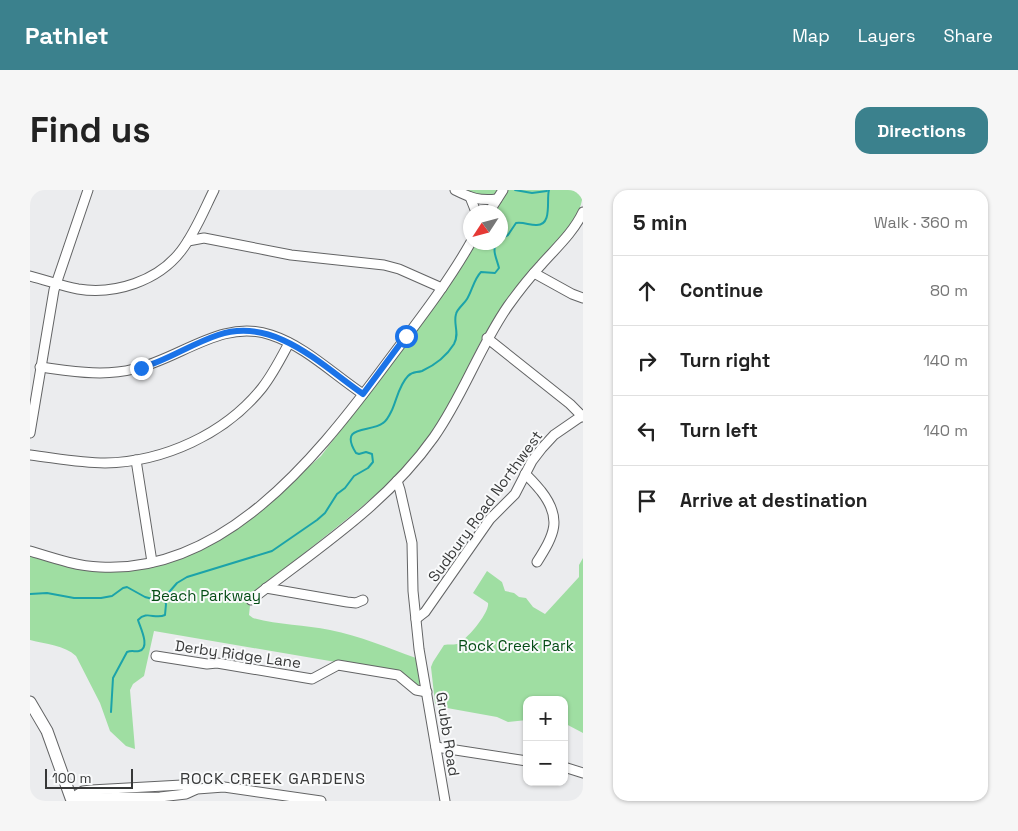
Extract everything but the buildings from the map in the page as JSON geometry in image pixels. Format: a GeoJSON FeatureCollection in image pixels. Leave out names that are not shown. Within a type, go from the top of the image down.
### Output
{"type":"FeatureCollection","features":[{"type":"Feature","properties":{"kind":"main road"},"geometry":{"type":"LineString","coordinates":[[30,702],[47,730],[71,800]]}},
{"type":"Feature","properties":{"kind":"street"},"geometry":{"type":"LineString","coordinates":[[30,433],[50,307],[56,283],[88,190]]}},
{"type":"Feature","properties":{"kind":"street"},"geometry":{"type":"LineString","coordinates":[[30,276],[78,289],[96,291],[130,286],[148,278],[180,252],[188,241],[214,190]]}},
{"type":"Feature","properties":{"kind":"street"},"geometry":{"type":"LineString","coordinates":[[455,190],[470,197],[484,200],[497,199]]}},
{"type":"Feature","properties":{"kind":"street"},"geometry":{"type":"LineString","coordinates":[[493,205],[503,190]]}},
{"type":"Feature","properties":{"kind":"street"},"geometry":{"type":"LineString","coordinates":[[470,197],[473,205]]}},
{"type":"Feature","properties":{"kind":"street"},"geometry":{"type":"LineString","coordinates":[[251,600],[369,508],[397,481],[425,449],[455,403],[487,338],[508,306],[534,273],[570,234],[583,212]]}},
{"type":"Feature","properties":{"kind":"street"},"geometry":{"type":"LineString","coordinates":[[196,225],[204,238]]}},
{"type":"Feature","properties":{"kind":"street"},"geometry":{"type":"LineString","coordinates":[[188,241],[204,238],[291,255],[389,266],[442,288]]}},
{"type":"Feature","properties":{"kind":"street"},"geometry":{"type":"LineString","coordinates":[[30,551],[63,561],[102,567],[152,562],[202,544],[224,532],[247,516],[280,488],[310,459],[363,394],[442,288],[466,250]]}},
{"type":"Feature","properties":{"kind":"street"},"geometry":{"type":"LineString","coordinates":[[534,273],[583,298]]}},
{"type":"Feature","properties":{"kind":"street"},"geometry":{"type":"LineString","coordinates":[[40,367],[88,373],[125,372],[156,363],[212,337],[231,332],[247,331],[267,334],[306,352],[363,394]]}},
{"type":"Feature","properties":{"kind":"street"},"geometry":{"type":"LineString","coordinates":[[487,338],[583,416]]}},
{"type":"Feature","properties":{"kind":"street"},"geometry":{"type":"LineString","coordinates":[[30,455],[87,462],[114,462],[136,460],[157,455],[188,444],[206,435],[226,421],[262,388],[289,343]]}},
{"type":"Feature","properties":{"kind":"street","name":"Sudbury Road Northwest"},"geometry":{"type":"LineString","coordinates":[[416,619],[425,612],[490,519],[515,494],[539,451],[550,439],[583,416]]}},
{"type":"Feature","properties":{"kind":"street"},"geometry":{"type":"LineString","coordinates":[[136,460],[152,562]]}},
{"type":"Feature","properties":{"kind":"street"},"geometry":{"type":"LineString","coordinates":[[525,474],[547,499],[554,517],[554,527],[550,539],[537,562]]}},
{"type":"Feature","properties":{"kind":"street","name":"Grubb Road"},"geometry":{"type":"LineString","coordinates":[[397,481],[412,543],[413,591],[416,619],[445,801]]}},
{"type":"Feature","properties":{"kind":"street"},"geometry":{"type":"LineString","coordinates":[[266,588],[356,603],[363,600]]}},
{"type":"Feature","properties":{"kind":"street","name":"Derby Ridge Lane"},"geometry":{"type":"LineString","coordinates":[[156,656],[207,664],[217,662],[312,679],[338,665],[398,675],[416,690],[427,692]]}},
{"type":"Feature","properties":{"kind":"street"},"geometry":{"type":"LineString","coordinates":[[436,747],[523,760]]}},
{"type":"Feature","properties":{"kind":"street"},"geometry":{"type":"LineString","coordinates":[[568,768],[583,773]]}},
{"type":"Feature","properties":{"kind":"street"},"geometry":{"type":"LineString","coordinates":[[71,800],[83,791],[182,786],[197,789],[224,787],[321,801]]}},
{"type":"Feature","properties":{"kind":"street"},"geometry":{"type":"LineString","coordinates":[[157,787],[160,799]]}},
{"type":"Feature","properties":{"kind":"street"},"geometry":{"type":"LineString","coordinates":[[71,800],[160,799],[186,794],[197,789]]}},
{"type":"Feature","properties":{"kind":"green space","name":"Beach Parkway"},"geometry":{"type":"Polygon","coordinates":[[[467,190],[583,190],[582,202],[572,224],[530,270],[499,311],[473,356],[447,410],[423,444],[396,477],[251,596],[249,615],[253,618],[282,624],[321,628],[374,642],[416,658],[420,686],[417,687],[400,673],[154,631],[144,676],[133,684],[130,690],[135,749],[126,746],[110,731],[100,703],[76,656],[60,647],[30,640],[30,556],[76,569],[112,572],[164,562],[244,524],[321,456],[399,353],[470,250],[508,250],[508,205],[492,205],[467,190]]]}},
{"type":"Feature","properties":{"kind":"green space","name":"Rock Creek Park"},"geometry":{"type":"Polygon","coordinates":[[[583,558],[583,733],[568,725],[568,696],[523,696],[523,720],[508,722],[497,717],[440,708],[435,703],[431,667],[444,645],[461,642],[477,626],[485,613],[488,603],[473,593],[487,571],[502,582],[505,591],[526,598],[533,607],[545,614],[579,577],[579,565],[583,558]]]}},
{"type":"Feature","properties":{"kind":"waterway"},"geometry":{"type":"LineString","coordinates":[[515,190],[532,193],[547,191]]}},
{"type":"Feature","properties":{"kind":"waterway"},"geometry":{"type":"LineString","coordinates":[[508,235],[516,223],[536,225],[545,221],[548,211],[549,190]]}},
{"type":"Feature","properties":{"kind":"waterway"},"geometry":{"type":"LineString","coordinates":[[30,594],[47,593],[74,598],[101,598],[112,596],[127,587],[145,597],[160,601],[177,583],[187,577],[272,551],[317,520],[325,513],[337,494],[345,488],[354,476],[368,468],[373,462],[372,454],[366,452],[356,453],[351,444],[353,433],[384,422],[392,410],[402,384],[408,376],[422,371],[444,357],[456,340],[455,318],[457,312],[467,299],[477,278],[481,272],[495,273],[499,268],[495,250]]}},
{"type":"Feature","properties":{"kind":"waterway"},"geometry":{"type":"LineString","coordinates":[[111,712],[113,678],[127,652],[139,651],[144,646],[144,637],[138,620],[148,615],[165,615],[166,604],[164,599]]}},
{"type":"Feature","properties":{"kind":"district","name":"ROCK CREEK GARDENS"},"geometry":{"type":"Point","coordinates":[273,778]}},
{"type":"Feature","properties":{"kind":"route"},"geometry":{"type":"LineString","coordinates":[[141,368],[164,360],[223,333],[239,331],[259,332],[271,334],[297,346],[363,394],[406,336]]}}]}
